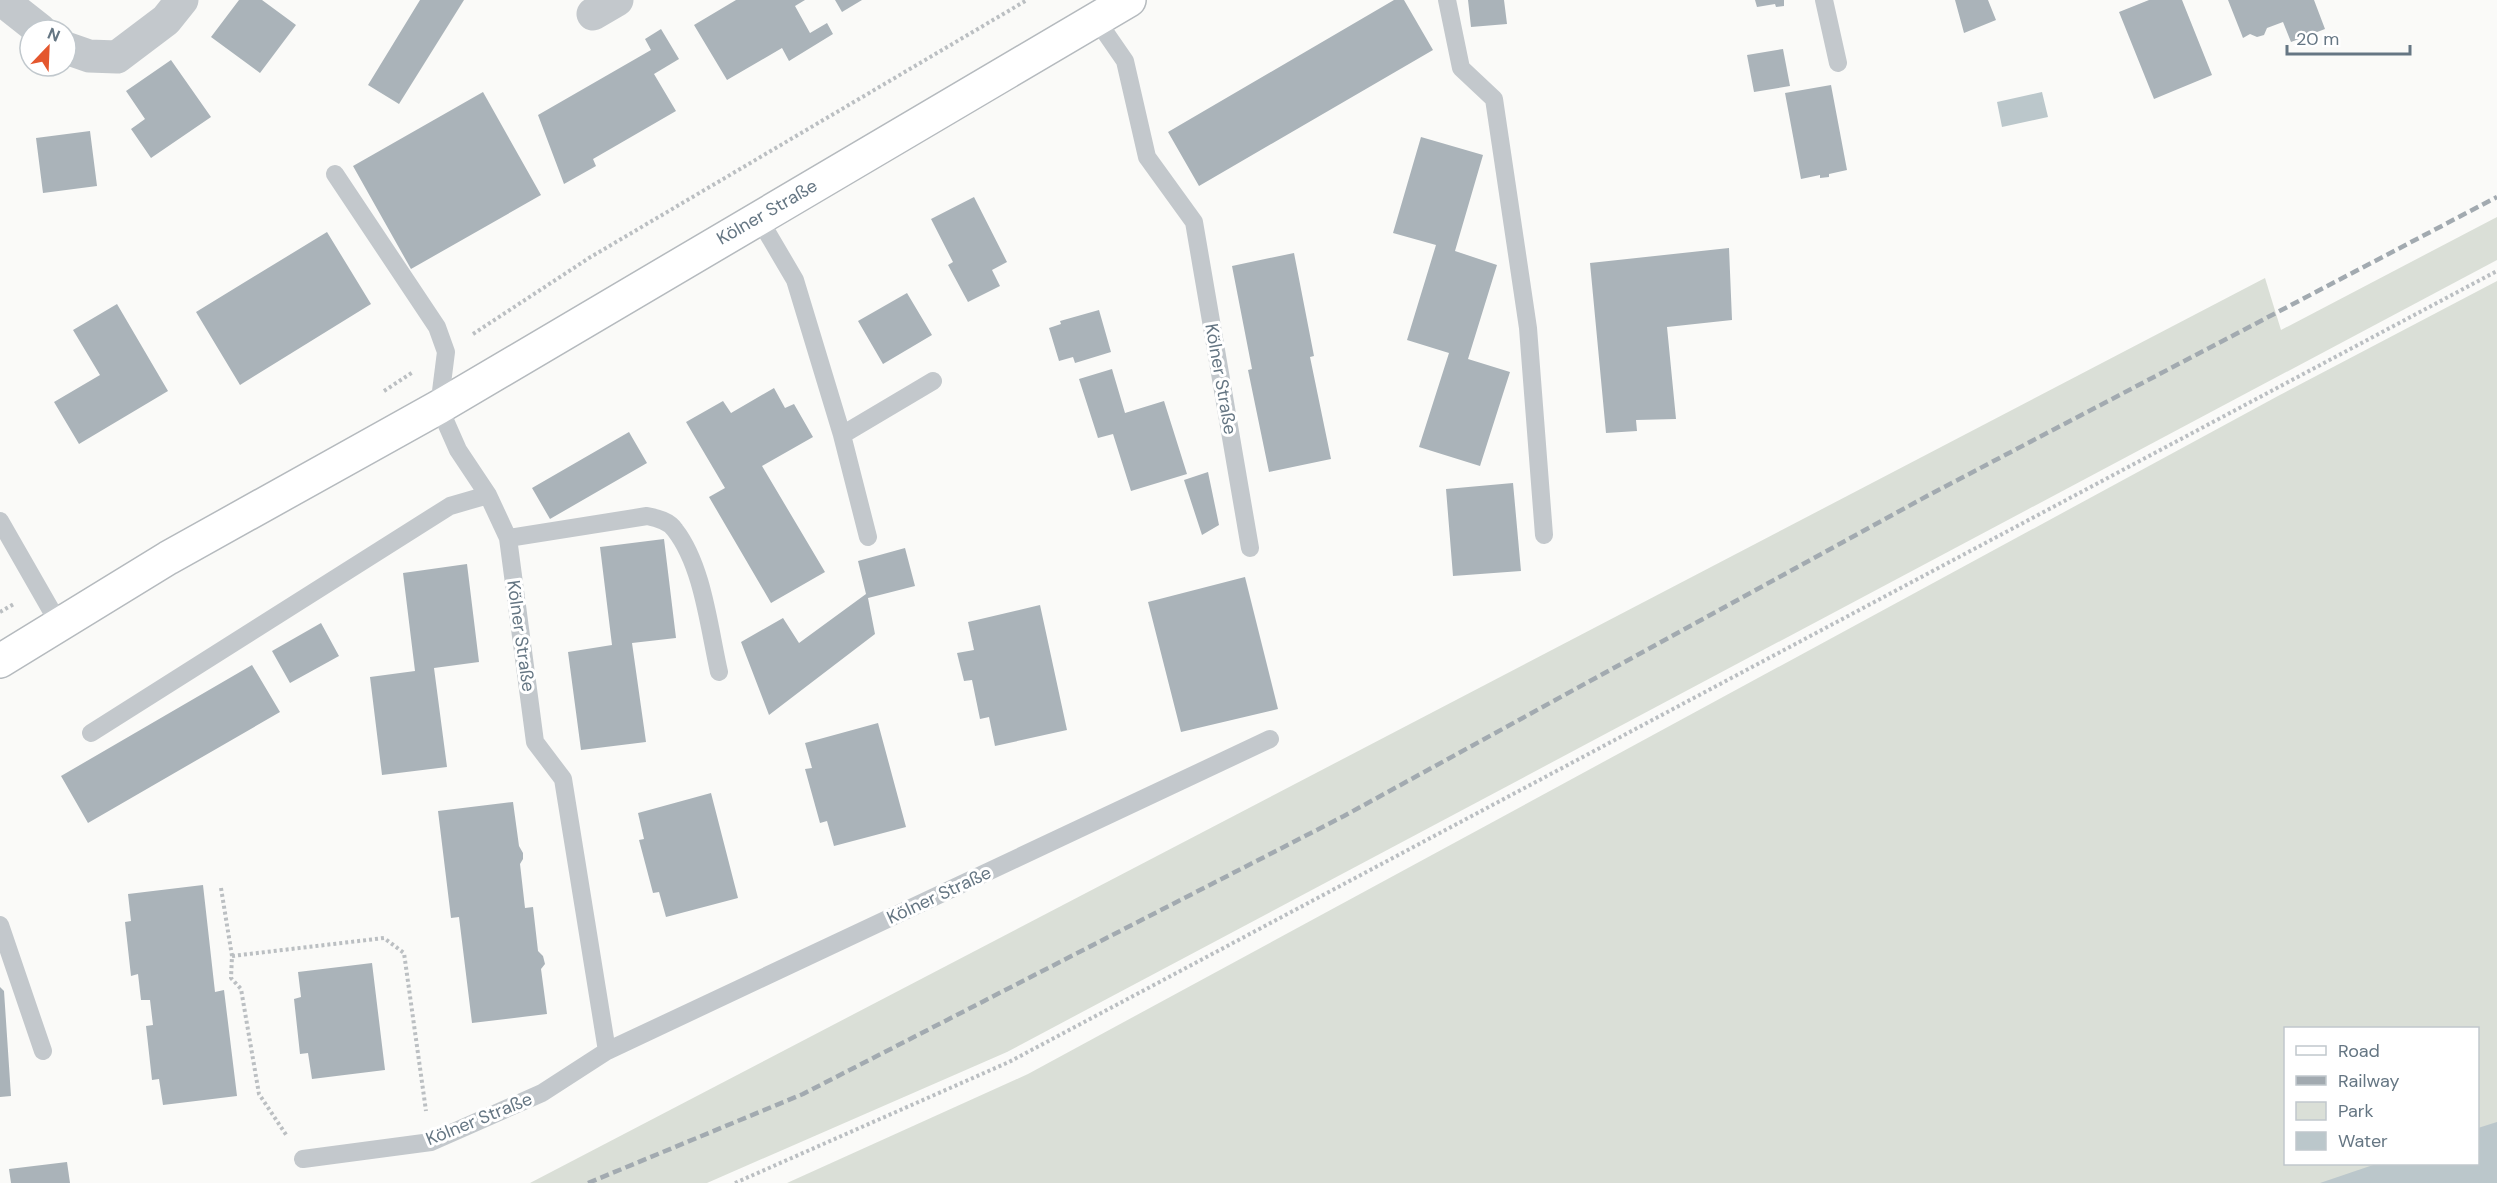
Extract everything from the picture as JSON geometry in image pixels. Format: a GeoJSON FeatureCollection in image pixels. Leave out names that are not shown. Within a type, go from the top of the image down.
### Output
{"type":"FeatureCollection","features":[{"type":"Feature","properties":{"kind":"main road","name":"Kölner Straße"},"geometry":{"type":"LineString","coordinates":[[0,661],[168,558],[439,407],[1129,0]]}},
{"type":"Feature","properties":{"kind":"street"},"geometry":{"type":"LineString","coordinates":[[2,0],[25,18]]}},
{"type":"Feature","properties":{"kind":"street"},"geometry":{"type":"LineString","coordinates":[[78,52],[88,56],[117,57],[166,20],[182,0]]}},
{"type":"Feature","properties":{"kind":"lane"},"geometry":{"type":"LineString","coordinates":[[1447,0],[1461,68],[1494,99],[1528,328],[1545,535]]}},
{"type":"Feature","properties":{"kind":"lane"},"geometry":{"type":"LineString","coordinates":[[1824,0],[1838,63]]}},
{"type":"Feature","properties":{"kind":"lane","name":"Kölner Straße"},"geometry":{"type":"LineString","coordinates":[[1096,19],[1125,61],[1147,157],[1194,222],[1250,548]]}},
{"type":"Feature","properties":{"kind":"lane"},"geometry":{"type":"LineString","coordinates":[[335,174],[436,327],[446,352],[439,407]]}},
{"type":"Feature","properties":{"kind":"lane"},"geometry":{"type":"LineString","coordinates":[[758,217],[795,280],[842,435],[868,537]]}},
{"type":"Feature","properties":{"kind":"lane"},"geometry":{"type":"LineString","coordinates":[[842,435],[933,381]]}},
{"type":"Feature","properties":{"kind":"lane","name":"Kölner Straße"},"geometry":{"type":"LineString","coordinates":[[439,407],[458,450],[488,495],[508,538],[535,742],[563,779],[607,1051]]}},
{"type":"Feature","properties":{"kind":"lane"},"geometry":{"type":"LineString","coordinates":[[91,733],[450,506],[488,495]]}},
{"type":"Feature","properties":{"kind":"lane"},"geometry":{"type":"LineString","coordinates":[[508,538],[647,516],[662,519],[675,528],[694,566],[718,672]]}},
{"type":"Feature","properties":{"kind":"lane"},"geometry":{"type":"LineString","coordinates":[[0,521],[59,624]]}},
{"type":"Feature","properties":{"kind":"lane","name":"Kölner Straße"},"geometry":{"type":"LineString","coordinates":[[303,1159],[431,1142],[542,1093],[607,1051],[1270,739]]}},
{"type":"Feature","properties":{"kind":"lane"},"geometry":{"type":"LineString","coordinates":[[0,925],[43,1051]]}},
{"type":"Feature","properties":{"kind":"path"},"geometry":{"type":"LineString","coordinates":[[446,352],[589,258],[1027,0]]}},
{"type":"Feature","properties":{"kind":"path"},"geometry":{"type":"LineString","coordinates":[[735,1183],[1009,1062],[2497,271]]}},
{"type":"Feature","properties":{"kind":"path"},"geometry":{"type":"LineString","coordinates":[[221,888],[232,956],[231,978],[241,989],[259,1094],[303,1159]]}},
{"type":"Feature","properties":{"kind":"path"},"geometry":{"type":"LineString","coordinates":[[232,956],[384,938],[404,953],[431,1142]]}},
{"type":"Feature","properties":{"kind":"green space"},"geometry":{"type":"Polygon","coordinates":[[[2497,217],[2497,260],[1007,1052],[707,1183],[530,1183],[2265,278],[2281,330],[2497,217]]]}},
{"type":"Feature","properties":{"kind":"green space"},"geometry":{"type":"Polygon","coordinates":[[[2497,281],[2497,1183],[787,1183],[1028,1074],[2278,396],[2497,281]]]}},
{"type":"Feature","properties":{"kind":"water"},"geometry":{"type":"Polygon","coordinates":[[[2042,92],[2048,117],[2002,127],[1997,102],[2042,92]]]}},
{"type":"Feature","properties":{"kind":"water"},"geometry":{"type":"Polygon","coordinates":[[[2497,1122],[2497,1183],[2320,1183],[2373,1165],[2479,1165],[2479,1128],[2497,1122]]]}},
{"type":"Feature","properties":{"kind":"building"},"geometry":{"type":"Polygon","coordinates":[[[239,0],[262,0],[296,25],[260,73],[211,37],[239,0]]]}},
{"type":"Feature","properties":{"kind":"building"},"geometry":{"type":"Polygon","coordinates":[[[420,0],[464,0],[399,104],[368,85],[420,0]]]}},
{"type":"Feature","properties":{"kind":"building"},"geometry":{"type":"Polygon","coordinates":[[[736,0],[805,0],[795,6],[810,33],[827,23],[833,34],[789,61],[782,48],[727,80],[694,25],[736,0]]]}},
{"type":"Feature","properties":{"kind":"building"},"geometry":{"type":"Polygon","coordinates":[[[835,0],[862,0],[842,12],[835,0]]]}},
{"type":"Feature","properties":{"kind":"building"},"geometry":{"type":"Polygon","coordinates":[[[1394,0],[1404,0],[1433,50],[1199,186],[1168,132],[1394,0]]]}},
{"type":"Feature","properties":{"kind":"building"},"geometry":{"type":"Polygon","coordinates":[[[1468,0],[1504,0],[1507,24],[1471,27],[1468,0]]]}},
{"type":"Feature","properties":{"kind":"building"},"geometry":{"type":"Polygon","coordinates":[[[1755,0],[1784,0],[1784,6],[1776,7],[1775,4],[1757,7],[1755,0]]]}},
{"type":"Feature","properties":{"kind":"building"},"geometry":{"type":"Polygon","coordinates":[[[1955,0],[1988,0],[1996,20],[1964,33],[1955,0]]]}},
{"type":"Feature","properties":{"kind":"building"},"geometry":{"type":"Polygon","coordinates":[[[2149,0],[2182,0],[2212,75],[2154,99],[2119,12],[2149,0]]]}},
{"type":"Feature","properties":{"kind":"building"},"geometry":{"type":"Polygon","coordinates":[[[2228,0],[2314,0],[2325,29],[2291,42],[2283,22],[2267,28],[2264,35],[2257,37],[2250,34],[2243,38],[2228,0]]]}},
{"type":"Feature","properties":{"kind":"building"},"geometry":{"type":"Polygon","coordinates":[[[661,29],[679,59],[654,74],[676,111],[593,159],[596,166],[564,184],[538,115],[651,50],[645,39],[661,29]]]}},
{"type":"Feature","properties":{"kind":"building"},"geometry":{"type":"Polygon","coordinates":[[[1783,49],[1790,86],[1754,92],[1747,55],[1783,49]]]}},
{"type":"Feature","properties":{"kind":"building"},"geometry":{"type":"Polygon","coordinates":[[[171,60],[211,117],[151,158],[131,129],[145,119],[126,91],[171,60]]]}},
{"type":"Feature","properties":{"kind":"building"},"geometry":{"type":"Polygon","coordinates":[[[1831,85],[1847,170],[1829,174],[1829,177],[1820,178],[1820,175],[1801,179],[1785,93],[1831,85]]]}},
{"type":"Feature","properties":{"kind":"building"},"geometry":{"type":"Polygon","coordinates":[[[483,92],[541,195],[411,269],[353,166],[483,92]]]}},
{"type":"Feature","properties":{"kind":"building"},"geometry":{"type":"Polygon","coordinates":[[[90,131],[97,186],[43,193],[36,138],[90,131]]]}},
{"type":"Feature","properties":{"kind":"building"},"geometry":{"type":"Polygon","coordinates":[[[1421,137],[1483,155],[1455,251],[1497,265],[1468,359],[1510,372],[1480,466],[1419,447],[1449,353],[1407,340],[1436,245],[1393,233],[1421,137]]]}},
{"type":"Feature","properties":{"kind":"building"},"geometry":{"type":"Polygon","coordinates":[[[974,197],[1007,262],[992,270],[1000,286],[968,302],[948,265],[953,262],[931,219],[974,197]]]}},
{"type":"Feature","properties":{"kind":"building"},"geometry":{"type":"Polygon","coordinates":[[[327,232],[371,304],[240,385],[196,312],[327,232]]]}},
{"type":"Feature","properties":{"kind":"building"},"geometry":{"type":"Polygon","coordinates":[[[1729,248],[1732,320],[1667,327],[1676,419],[1636,420],[1637,431],[1606,433],[1590,263],[1729,248]]]}},
{"type":"Feature","properties":{"kind":"building"},"geometry":{"type":"Polygon","coordinates":[[[1294,253],[1314,356],[1310,357],[1331,459],[1269,472],[1248,370],[1252,369],[1232,266],[1294,253]]]}},
{"type":"Feature","properties":{"kind":"building"},"geometry":{"type":"Polygon","coordinates":[[[907,293],[932,335],[883,364],[858,321],[907,293]]]}},
{"type":"Feature","properties":{"kind":"building"},"geometry":{"type":"Polygon","coordinates":[[[117,304],[168,391],[79,444],[54,402],[100,375],[73,330],[117,304]]]}},
{"type":"Feature","properties":{"kind":"building"},"geometry":{"type":"Polygon","coordinates":[[[1099,310],[1111,352],[1075,363],[1073,357],[1059,361],[1049,328],[1061,324],[1060,321],[1099,310]]]}},
{"type":"Feature","properties":{"kind":"building"},"geometry":{"type":"Polygon","coordinates":[[[1112,369],[1125,413],[1164,401],[1187,474],[1131,491],[1113,434],[1098,438],[1079,379],[1112,369]]]}},
{"type":"Feature","properties":{"kind":"building"},"geometry":{"type":"Polygon","coordinates":[[[774,388],[785,408],[794,404],[813,437],[762,466],[825,572],[771,603],[709,497],[725,488],[686,422],[723,401],[731,413],[774,388]]]}},
{"type":"Feature","properties":{"kind":"building"},"geometry":{"type":"Polygon","coordinates":[[[629,432],[647,463],[550,519],[532,488],[629,432]]]}},
{"type":"Feature","properties":{"kind":"building"},"geometry":{"type":"Polygon","coordinates":[[[1208,472],[1219,525],[1202,535],[1184,480],[1208,472]]]}},
{"type":"Feature","properties":{"kind":"building"},"geometry":{"type":"Polygon","coordinates":[[[1513,483],[1521,571],[1453,576],[1446,489],[1513,483]]]}},
{"type":"Feature","properties":{"kind":"building"},"geometry":{"type":"Polygon","coordinates":[[[664,539],[676,638],[632,643],[646,742],[581,750],[568,652],[612,645],[600,547],[664,539]]]}},
{"type":"Feature","properties":{"kind":"building"},"geometry":{"type":"Polygon","coordinates":[[[905,548],[915,586],[868,598],[875,634],[769,715],[741,642],[783,618],[799,643],[866,594],[858,561],[905,548]]]}},
{"type":"Feature","properties":{"kind":"building"},"geometry":{"type":"Polygon","coordinates":[[[467,564],[479,662],[434,668],[447,767],[382,775],[370,677],[415,671],[403,573],[467,564]]]}},
{"type":"Feature","properties":{"kind":"building"},"geometry":{"type":"Polygon","coordinates":[[[1245,577],[1278,709],[1181,732],[1148,602],[1245,577]]]}},
{"type":"Feature","properties":{"kind":"building"},"geometry":{"type":"Polygon","coordinates":[[[1040,605],[1067,730],[995,746],[989,717],[980,719],[972,680],[964,681],[957,653],[974,650],[968,622],[1040,605]]]}},
{"type":"Feature","properties":{"kind":"building"},"geometry":{"type":"Polygon","coordinates":[[[321,623],[339,656],[290,683],[272,651],[321,623]]]}},
{"type":"Feature","properties":{"kind":"building"},"geometry":{"type":"Polygon","coordinates":[[[252,665],[280,712],[88,823],[61,776],[252,665]]]}},
{"type":"Feature","properties":{"kind":"building"},"geometry":{"type":"Polygon","coordinates":[[[878,723],[906,827],[834,846],[827,821],[820,823],[805,769],[812,768],[805,743],[878,723]]]}},
{"type":"Feature","properties":{"kind":"building"},"geometry":{"type":"Polygon","coordinates":[[[711,793],[738,898],[666,917],[659,892],[653,893],[639,840],[644,839],[638,813],[711,793]]]}},
{"type":"Feature","properties":{"kind":"building"},"geometry":{"type":"Polygon","coordinates":[[[513,802],[519,846],[523,853],[520,864],[525,908],[533,907],[538,951],[543,956],[545,964],[541,969],[547,1014],[472,1023],[459,917],[451,918],[438,811],[513,802]]]}},
{"type":"Feature","properties":{"kind":"building"},"geometry":{"type":"Polygon","coordinates":[[[203,885],[215,992],[224,990],[237,1096],[163,1105],[159,1079],[152,1080],[146,1026],[153,1025],[150,1000],[141,1000],[138,974],[131,976],[125,922],[131,921],[128,894],[203,885]]]}},
{"type":"Feature","properties":{"kind":"building"},"geometry":{"type":"Polygon","coordinates":[[[372,963],[385,1070],[312,1079],[308,1053],[300,1054],[294,999],[301,997],[298,972],[372,963]]]}},
{"type":"Feature","properties":{"kind":"building"},"geometry":{"type":"Polygon","coordinates":[[[0,987],[4,991],[11,1096],[0,1097],[0,987]]]}},
{"type":"Feature","properties":{"kind":"building"},"geometry":{"type":"Polygon","coordinates":[[[67,1162],[70,1183],[11,1183],[9,1169],[67,1162]]]}},
{"type":"Feature","properties":{"kind":"railway"},"geometry":{"type":"LineString","coordinates":[[588,1183],[803,1094],[1344,816],[1927,496],[2497,197]]}}]}
